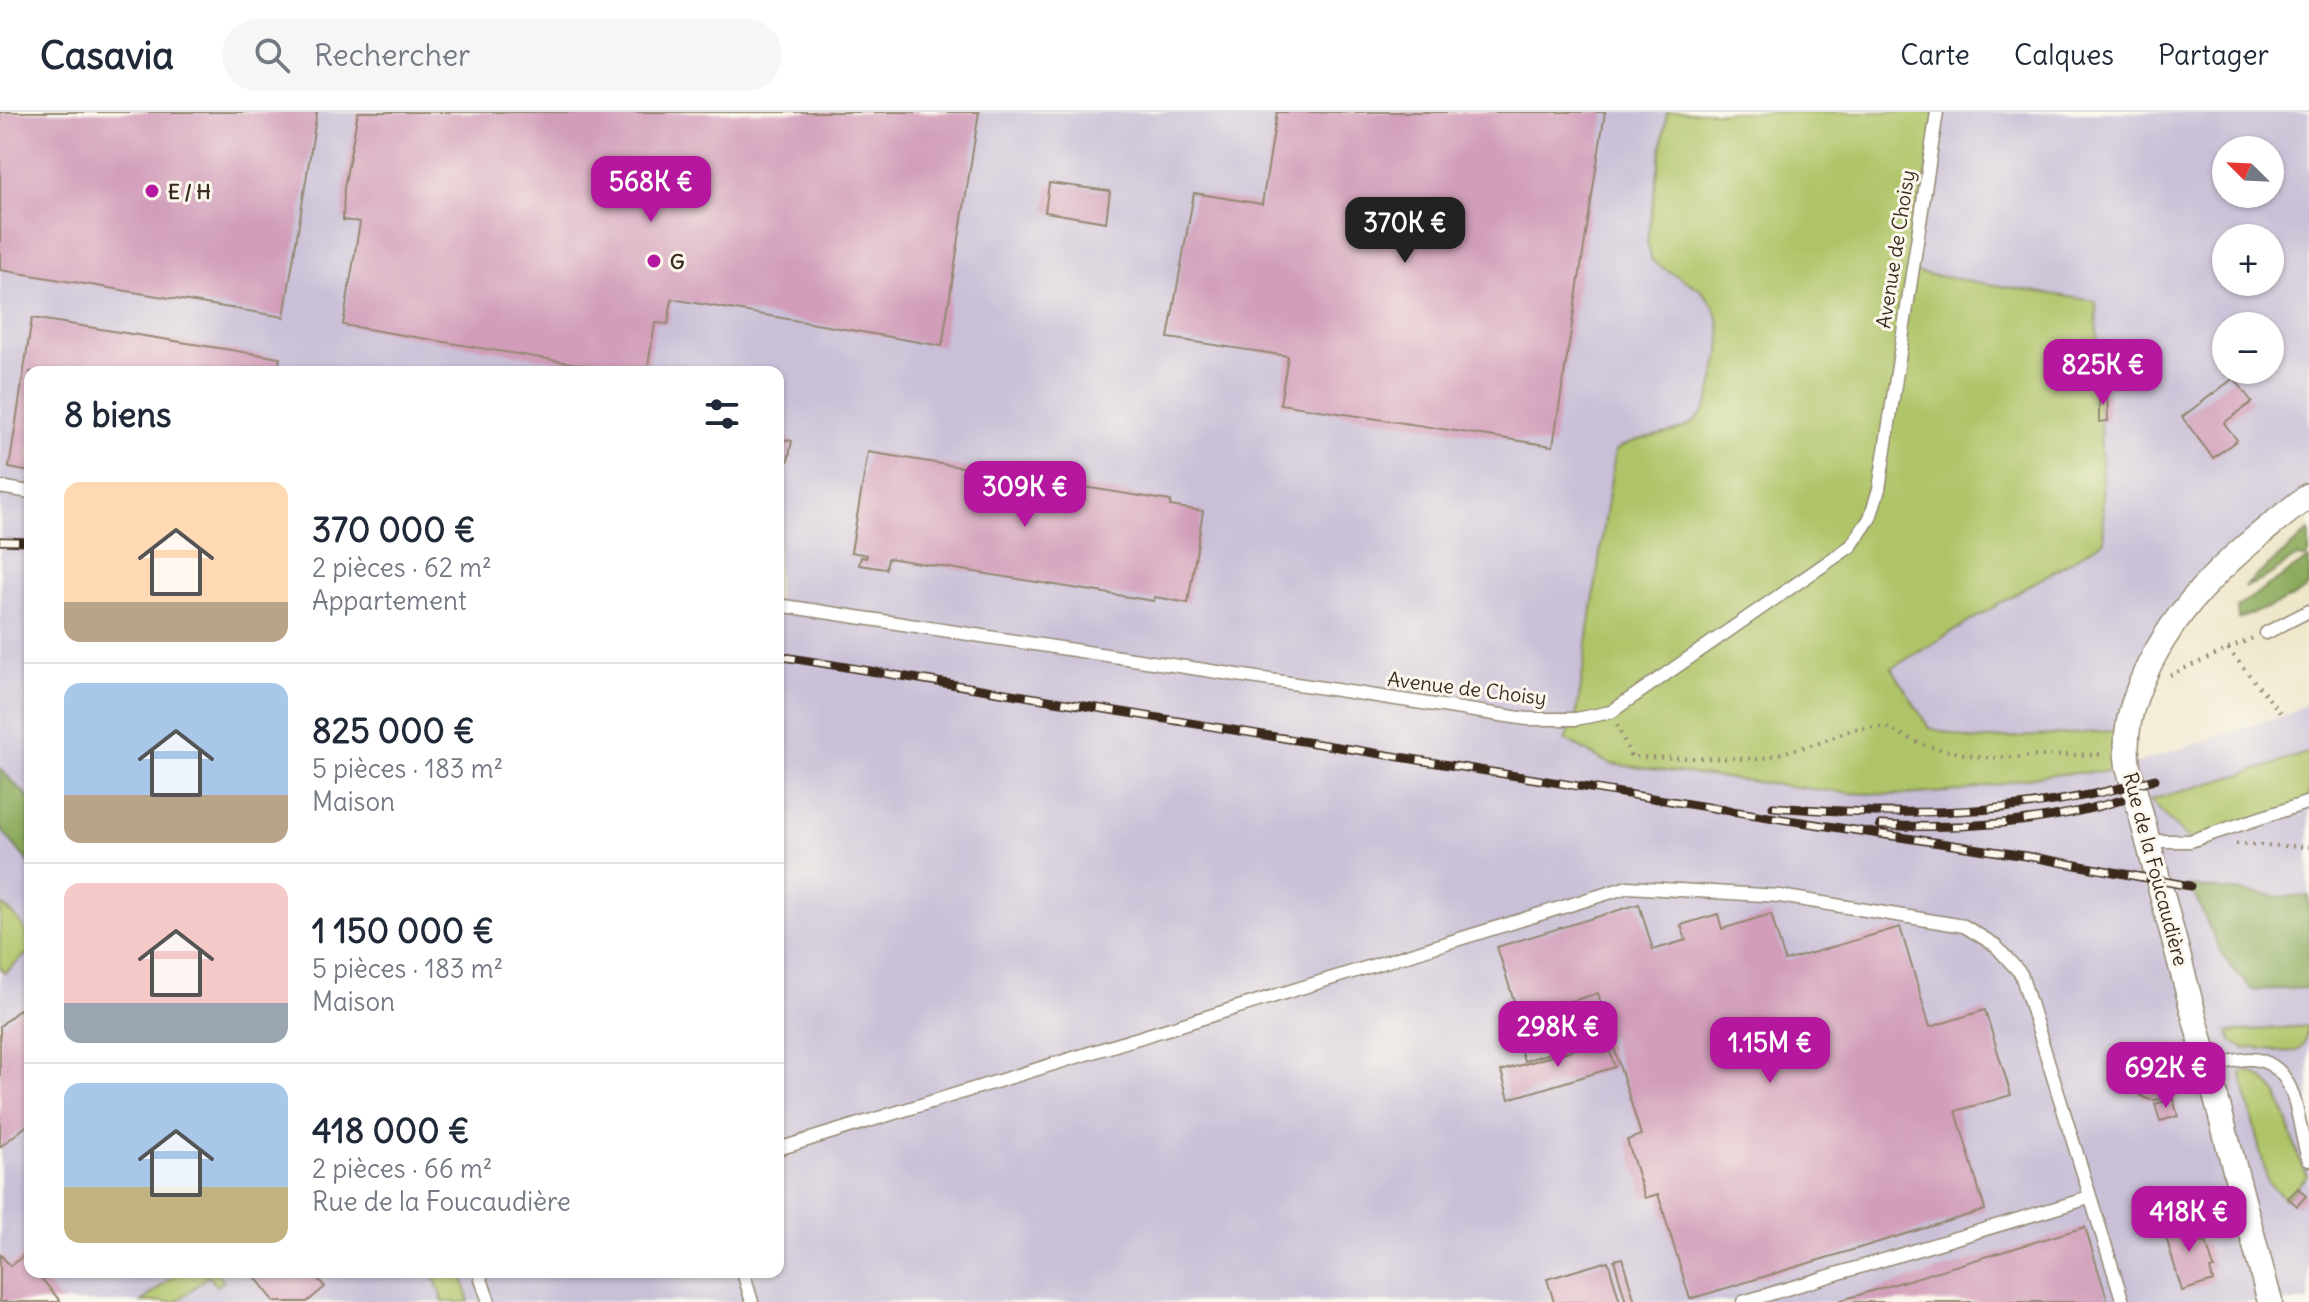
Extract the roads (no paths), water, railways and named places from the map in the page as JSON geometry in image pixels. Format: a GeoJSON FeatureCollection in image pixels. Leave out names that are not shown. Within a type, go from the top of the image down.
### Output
{"type":"FeatureCollection","features":[{"type":"Feature","properties":{"kind":"street","name":"Rue de la Foucaudière"},"geometry":{"type":"LineString","coordinates":[[2270,1302],[2126,753],[2127,730],[2139,688],[2160,642],[2190,600],[2220,568],[2309,495]]}},
{"type":"Feature","properties":{"kind":"lane","name":"Avenue de Choisy"},"geometry":{"type":"LineString","coordinates":[[784,606],[1529,720],[1576,719],[1611,712],[1851,546],[1870,518],[1879,489],[1937,112]]}},
{"type":"Feature","properties":{"kind":"lane"},"geometry":{"type":"LineString","coordinates":[[0,487],[24,491]]}},
{"type":"Feature","properties":{"kind":"lane"},"geometry":{"type":"LineString","coordinates":[[2266,633],[2309,611]]}},
{"type":"Feature","properties":{"kind":"lane"},"geometry":{"type":"LineString","coordinates":[[2150,841],[2190,841],[2309,802]]}},
{"type":"Feature","properties":{"kind":"lane"},"geometry":{"type":"LineString","coordinates":[[784,1147],[1628,887],[1780,896],[1964,926],[1995,945],[2021,974],[2123,1302]]}},
{"type":"Feature","properties":{"kind":"lane"},"geometry":{"type":"LineString","coordinates":[[2209,1066],[2250,1059],[2264,1062],[2280,1071],[2290,1083],[2309,1119]]}},
{"type":"Feature","properties":{"kind":"lane"},"geometry":{"type":"LineString","coordinates":[[2290,1083],[2309,1160]]}},
{"type":"Feature","properties":{"kind":"lane"},"geometry":{"type":"LineString","coordinates":[[1743,1302],[2089,1198]]}},
{"type":"Feature","properties":{"kind":"lane"},"geometry":{"type":"LineString","coordinates":[[481,1278],[489,1302]]}},
{"type":"Feature","properties":{"kind":"lane"},"geometry":{"type":"LineString","coordinates":[[745,1278],[752,1302]]}},
{"type":"Feature","properties":{"kind":"railway"},"geometry":{"type":"LineString","coordinates":[[0,541],[24,542]]}},
{"type":"Feature","properties":{"kind":"railway"},"geometry":{"type":"LineString","coordinates":[[784,657],[2032,857],[2190,886]]}},
{"type":"Feature","properties":{"kind":"railway"},"geometry":{"type":"LineString","coordinates":[[1773,807],[1871,812],[1966,811],[2059,800],[2155,779]]}},
{"type":"Feature","properties":{"kind":"railway"},"geometry":{"type":"LineString","coordinates":[[1880,825],[2002,823],[2063,814],[2122,800]]}},
{"type":"Feature","properties":{"kind":"place","name":"E / H"},"geometry":{"type":"Point","coordinates":[152,191]}},
{"type":"Feature","properties":{"kind":"place","name":"G"},"geometry":{"type":"Point","coordinates":[654,261]}}]}
